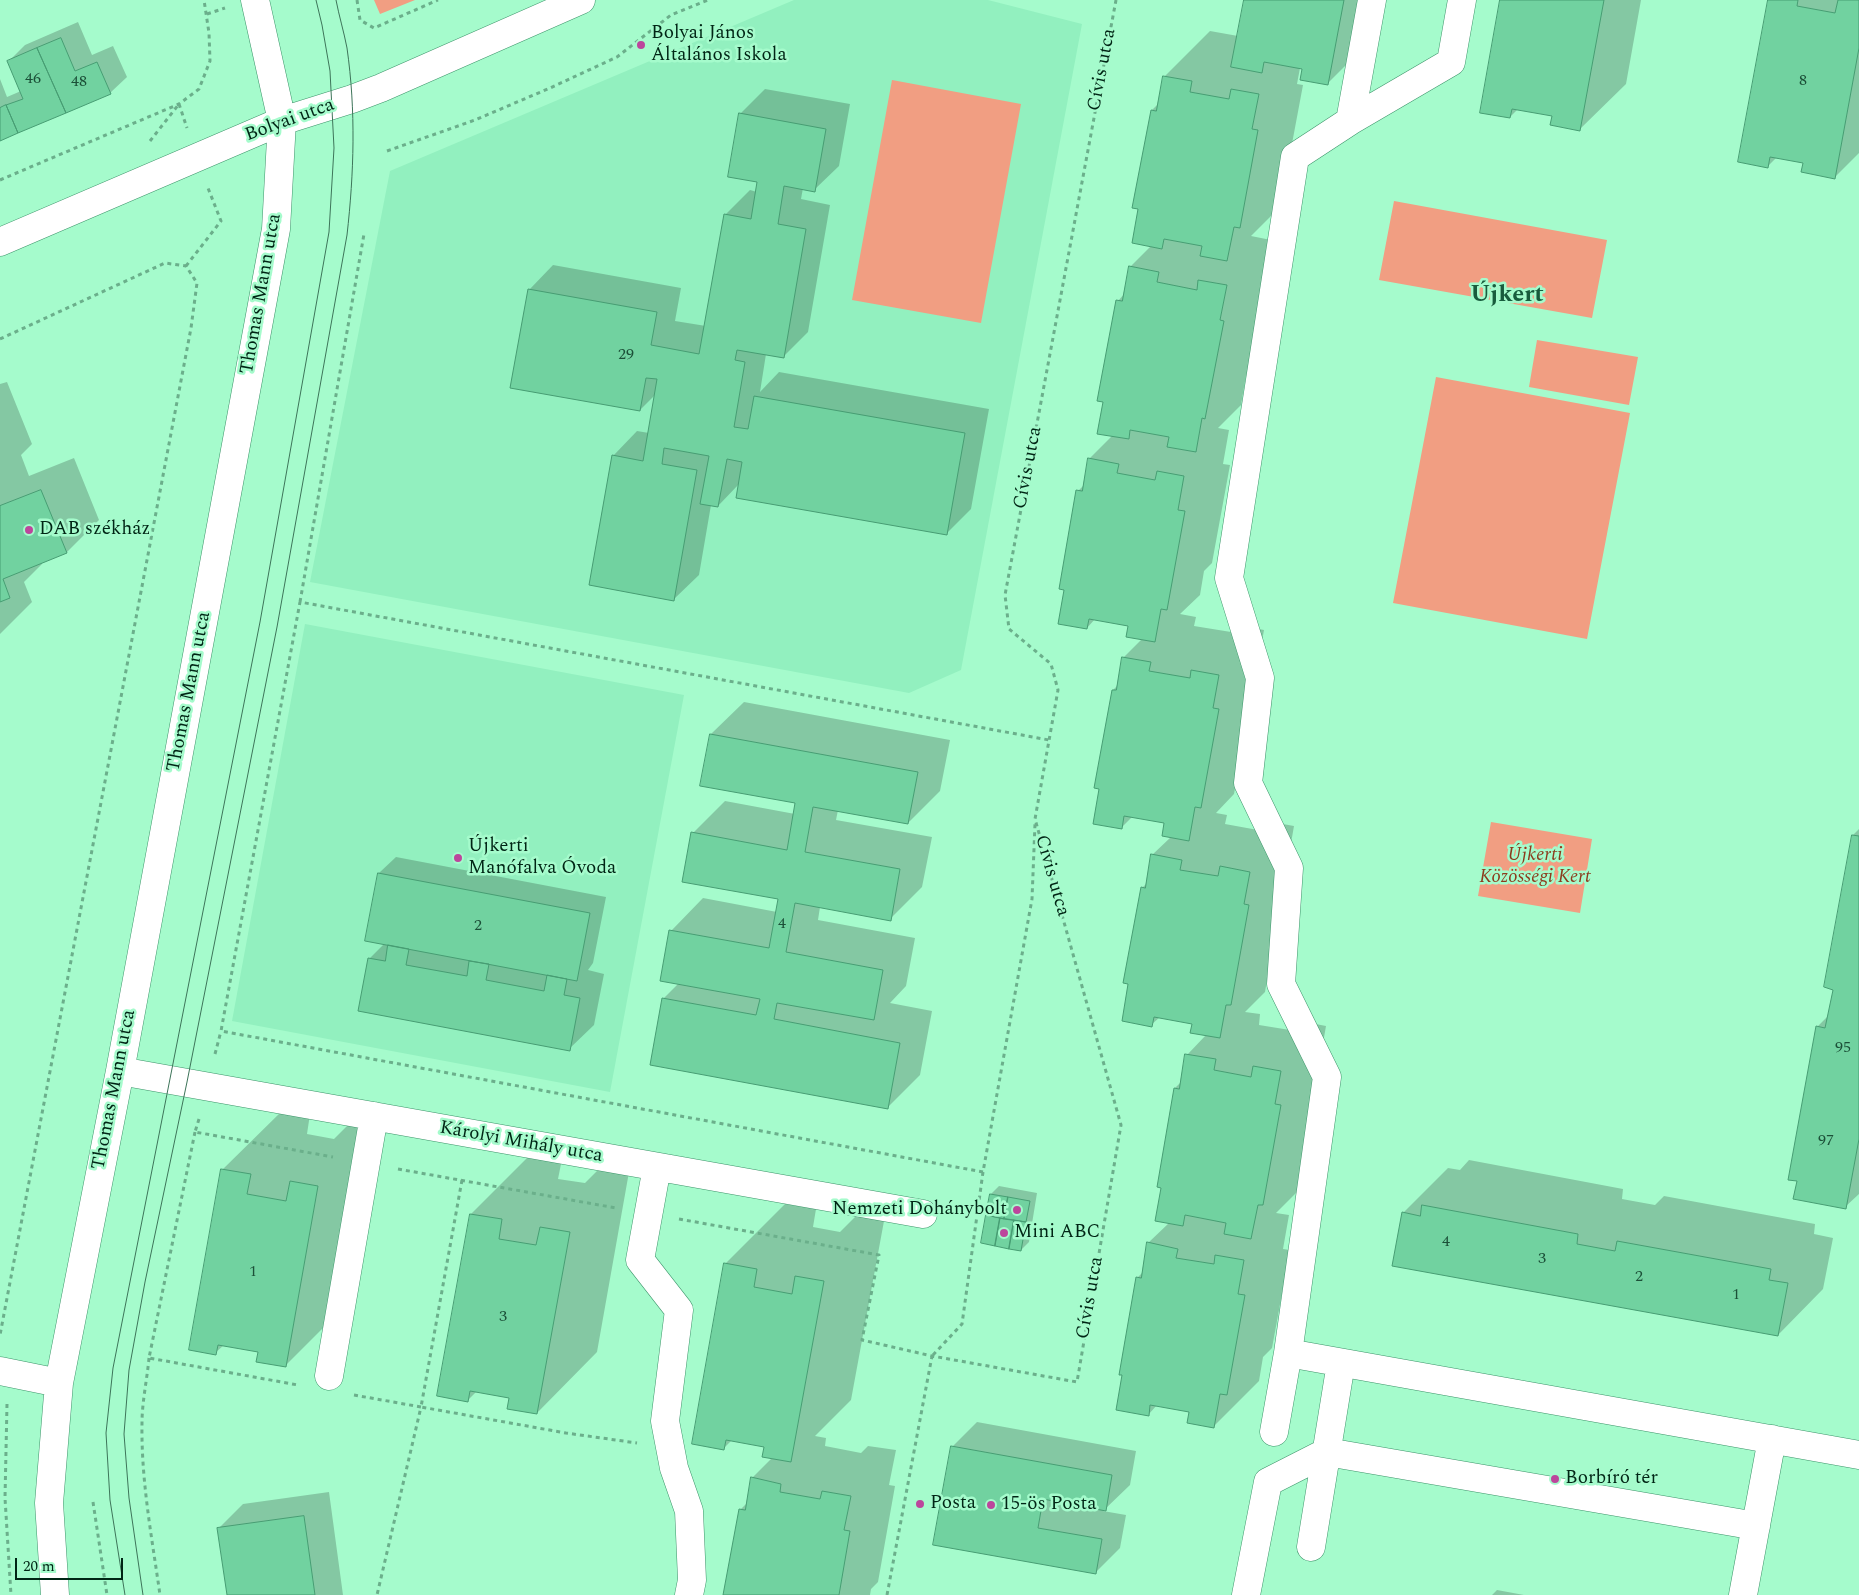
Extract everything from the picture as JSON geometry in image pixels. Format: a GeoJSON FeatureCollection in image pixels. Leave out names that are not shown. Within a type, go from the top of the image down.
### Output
{"type":"FeatureCollection","features":[{"type":"Feature","properties":{"kind":"street","name":"Thomas Mann utca"},"geometry":{"type":"LineString","coordinates":[[55,1595],[49,1503],[59,1383],[120,1071],[276,229],[282,121],[255,0]]}},
{"type":"Feature","properties":{"kind":"street","name":"Bolyai utca"},"geometry":{"type":"LineString","coordinates":[[0,242],[282,121],[381,88],[581,0]]}},
{"type":"Feature","properties":{"kind":"street"},"geometry":{"type":"LineString","coordinates":[[1350,121],[1372,0]]}},
{"type":"Feature","properties":{"kind":"street"},"geometry":{"type":"LineString","coordinates":[[1274,1432],[1288,1353],[1327,1077],[1281,984],[1289,868],[1248,783],[1260,678],[1229,578],[1295,157],[1350,121],[1451,62],[1462,0]]}},
{"type":"Feature","properties":{"kind":"street","name":"Károlyi Mihály utca"},"geometry":{"type":"LineString","coordinates":[[120,1071],[922,1214]]}},
{"type":"Feature","properties":{"kind":"street"},"geometry":{"type":"LineString","coordinates":[[316,1381],[366,1163],[374,1116]]}},
{"type":"Feature","properties":{"kind":"street"},"geometry":{"type":"LineString","coordinates":[[657,1167],[640,1260],[679,1310],[665,1421],[674,1468],[689,1511],[692,1580],[689,1595]]}},
{"type":"Feature","properties":{"kind":"street"},"geometry":{"type":"LineString","coordinates":[[1288,1353],[1859,1455]]}},
{"type":"Feature","properties":{"kind":"street"},"geometry":{"type":"LineString","coordinates":[[1311,1547],[1341,1363]]}},
{"type":"Feature","properties":{"kind":"street"},"geometry":{"type":"LineString","coordinates":[[0,1371],[59,1383]]}},
{"type":"Feature","properties":{"kind":"street"},"geometry":{"type":"LineString","coordinates":[[1743,1595],[1772,1439]]}},
{"type":"Feature","properties":{"kind":"street"},"geometry":{"type":"LineString","coordinates":[[1246,1595],[1268,1482],[1327,1452],[1756,1526]]}},
{"type":"Feature","properties":{"kind":"path"},"geometry":{"type":"LineString","coordinates":[[0,180],[179,104],[199,89],[210,61],[209,33],[204,0]]}},
{"type":"Feature","properties":{"kind":"path"},"geometry":{"type":"LineString","coordinates":[[357,0],[360,20],[374,28],[438,0]]}},
{"type":"Feature","properties":{"kind":"path"},"geometry":{"type":"LineString","coordinates":[[387,151],[475,120],[617,57],[671,15],[708,0]]}},
{"type":"Feature","properties":{"kind":"path","name":"Cívis utca"},"geometry":{"type":"LineString","coordinates":[[932,1356],[1077,1382],[1121,1125],[1035,819],[1058,690],[1051,664],[1009,629],[1005,595],[1116,0]]}},
{"type":"Feature","properties":{"kind":"path"},"geometry":{"type":"LineString","coordinates":[[160,1595],[145,1495],[143,1464],[142,1421],[150,1358],[196,1132],[221,1031],[300,602],[364,234]]}},
{"type":"Feature","properties":{"kind":"path"},"geometry":{"type":"LineString","coordinates":[[0,339],[165,263],[186,266],[197,283],[191,328],[0,1335]]}},
{"type":"Feature","properties":{"kind":"path"},"geometry":{"type":"LineString","coordinates":[[300,602],[1049,740]]}},
{"type":"Feature","properties":{"kind":"path"},"geometry":{"type":"LineString","coordinates":[[887,1595],[932,1356],[962,1324],[983,1172],[1032,899],[1035,819]]}},
{"type":"Feature","properties":{"kind":"path"},"geometry":{"type":"LineString","coordinates":[[221,1031],[983,1172]]}},
{"type":"Feature","properties":{"kind":"path"},"geometry":{"type":"LineString","coordinates":[[196,1132],[879,1255],[862,1340],[932,1356]]}},
{"type":"Feature","properties":{"kind":"path"},"geometry":{"type":"LineString","coordinates":[[377,1595],[420,1407],[462,1180]]}},
{"type":"Feature","properties":{"kind":"path"},"geometry":{"type":"LineString","coordinates":[[150,1358],[316,1381]]}},
{"type":"Feature","properties":{"kind":"path"},"geometry":{"type":"LineString","coordinates":[[353,1394],[602,1438]]}},
{"type":"Feature","properties":{"kind":"path"},"geometry":{"type":"LineString","coordinates":[[5,1399],[8,1407],[5,1498],[11,1595]]}},
{"type":"Feature","properties":{"kind":"path"},"geometry":{"type":"LineString","coordinates":[[93,1502],[107,1595]]}},
{"type":"Feature","properties":{"kind":"shaded area"},"geometry":{"type":"Polygon","coordinates":[[[794,0],[988,0],[1082,24],[961,670],[909,693],[310,582],[390,171],[794,0]]]}},
{"type":"Feature","properties":{"kind":"shaded area","name":"Újkerti Manófalva Óvoda"},"geometry":{"type":"Polygon","coordinates":[[[305,624],[684,695],[610,1092],[232,1021],[305,624]]]}},
{"type":"Feature","properties":{"kind":"green space"},"geometry":{"type":"Polygon","coordinates":[[[374,0],[415,0],[380,14],[374,0]]]}},
{"type":"Feature","properties":{"kind":"green space"},"geometry":{"type":"Polygon","coordinates":[[[892,80],[1021,104],[981,323],[852,300],[892,80]]]}},
{"type":"Feature","properties":{"kind":"green space"},"geometry":{"type":"Polygon","coordinates":[[[1394,201],[1607,240],[1592,318],[1379,280],[1394,201]]]}},
{"type":"Feature","properties":{"kind":"green space"},"geometry":{"type":"Polygon","coordinates":[[[1537,340],[1638,357],[1629,405],[1529,387],[1537,340]]]}},
{"type":"Feature","properties":{"kind":"green space"},"geometry":{"type":"Polygon","coordinates":[[[1436,377],[1630,413],[1587,639],[1393,603],[1436,377]]]}},
{"type":"Feature","properties":{"kind":"green space","name":"Újkerti Közösségi Kert"},"geometry":{"type":"Polygon","coordinates":[[[1491,822],[1592,839],[1580,913],[1478,896],[1491,822]]]}},
{"type":"Feature","properties":{"kind":"building"},"geometry":{"type":"Polygon","coordinates":[[[1244,0],[1344,0],[1328,85],[1300,80],[1302,69],[1264,62],[1262,73],[1231,67],[1244,0]]]}},
{"type":"Feature","properties":{"kind":"building"},"geometry":{"type":"Polygon","coordinates":[[[1500,0],[1604,0],[1580,131],[1550,125],[1552,116],[1512,109],[1510,118],[1480,113],[1500,0]]]}},
{"type":"Feature","properties":{"kind":"building"},"geometry":{"type":"Polygon","coordinates":[[[1768,0],[1798,0],[1797,6],[1835,13],[1838,0],[1859,0],[1859,48],[1835,179],[1801,172],[1803,163],[1770,157],[1768,168],[1738,162],[1768,0]]]}},
{"type":"Feature","properties":{"kind":"building"},"geometry":{"type":"Polygon","coordinates":[[[61,38],[75,71],[97,62],[111,94],[66,113],[37,48],[61,38]]]}},
{"type":"Feature","properties":{"kind":"building"},"geometry":{"type":"Polygon","coordinates":[[[37,48],[66,113],[18,133],[6,105],[23,99],[7,61],[37,48]]]}},
{"type":"Feature","properties":{"kind":"building"},"geometry":{"type":"Polygon","coordinates":[[[1163,76],[1192,81],[1190,92],[1229,99],[1231,89],[1259,94],[1252,129],[1258,130],[1240,228],[1234,227],[1227,261],[1200,256],[1202,246],[1164,239],[1162,249],[1132,243],[1138,209],[1132,208],[1151,110],[1156,111],[1163,76]]]}},
{"type":"Feature","properties":{"kind":"building"},"geometry":{"type":"Polygon","coordinates":[[[6,105],[18,133],[0,141],[0,108],[6,105]]]}},
{"type":"Feature","properties":{"kind":"building"},"geometry":{"type":"Polygon","coordinates":[[[739,113],[826,129],[815,192],[784,186],[778,224],[806,229],[784,358],[737,350],[735,360],[745,362],[734,427],[748,429],[754,396],[965,433],[947,535],[736,498],[742,462],[727,459],[718,507],[700,504],[709,456],[664,448],[662,464],[697,470],[674,601],[589,585],[612,455],[643,461],[657,379],[646,378],[640,411],[510,388],[528,289],[657,312],[651,345],[699,354],[724,214],[751,219],[757,182],[728,177],[739,113]]]}},
{"type":"Feature","properties":{"kind":"building"},"geometry":{"type":"Polygon","coordinates":[[[1129,266],[1159,272],[1157,282],[1197,290],[1198,280],[1227,285],[1220,320],[1224,321],[1205,419],[1202,418],[1196,452],[1167,447],[1169,437],[1130,430],[1129,439],[1097,434],[1103,402],[1097,401],[1116,300],[1122,301],[1129,266]]]}},
{"type":"Feature","properties":{"kind":"building"},"geometry":{"type":"Polygon","coordinates":[[[1088,458],[1119,464],[1117,473],[1155,480],[1157,471],[1184,476],[1178,510],[1185,511],[1167,610],[1161,609],[1155,642],[1126,637],[1128,626],[1089,619],[1087,629],[1058,624],[1064,590],[1059,589],[1076,490],[1082,491],[1088,458]]]}},
{"type":"Feature","properties":{"kind":"building","name":"DAB székház"},"geometry":{"type":"Polygon","coordinates":[[[41,490],[67,553],[3,579],[10,598],[0,602],[0,506],[41,490]]]}},
{"type":"Feature","properties":{"kind":"building"},"geometry":{"type":"Polygon","coordinates":[[[1122,657],[1151,662],[1149,671],[1190,678],[1191,670],[1219,675],[1213,708],[1219,709],[1201,808],[1195,807],[1189,841],[1162,836],[1164,823],[1124,816],[1122,829],[1093,824],[1099,789],[1094,788],[1112,690],[1116,690],[1122,657]]]}},
{"type":"Feature","properties":{"kind":"building"},"geometry":{"type":"Polygon","coordinates":[[[710,734],[918,772],[908,824],[813,807],[805,852],[900,869],[891,921],[795,903],[786,952],[883,970],[874,1020],[777,1003],[774,1019],[900,1043],[888,1109],[650,1065],[662,998],[756,1015],[760,999],[660,981],[669,930],[769,948],[778,899],[682,882],[691,832],[787,850],[795,803],[700,786],[710,734]]]}},
{"type":"Feature","properties":{"kind":"building"},"geometry":{"type":"Polygon","coordinates":[[[1852,835],[1859,836],[1859,1139],[1846,1209],[1793,1199],[1797,1181],[1788,1180],[1816,1026],[1825,1028],[1833,990],[1824,987],[1852,835]]]}},
{"type":"Feature","properties":{"kind":"building"},"geometry":{"type":"Polygon","coordinates":[[[1151,854],[1182,860],[1180,870],[1218,876],[1220,866],[1250,872],[1244,904],[1249,905],[1231,1005],[1226,1005],[1220,1038],[1190,1033],[1192,1024],[1154,1017],[1152,1027],[1122,1021],[1128,984],[1123,983],[1141,887],[1145,888],[1151,854]]]}},
{"type":"Feature","properties":{"kind":"building"},"geometry":{"type":"Polygon","coordinates":[[[378,873],[590,913],[577,981],[365,941],[378,873]]]}},
{"type":"Feature","properties":{"kind":"building"},"geometry":{"type":"Polygon","coordinates":[[[388,945],[409,949],[406,965],[467,976],[469,961],[489,964],[486,980],[544,991],[547,975],[567,979],[564,995],[580,998],[570,1051],[358,1011],[368,958],[385,961],[388,945]]]}},
{"type":"Feature","properties":{"kind":"building"},"geometry":{"type":"Polygon","coordinates":[[[1185,1054],[1216,1059],[1214,1070],[1251,1077],[1253,1066],[1281,1071],[1275,1104],[1281,1105],[1263,1205],[1258,1205],[1251,1239],[1224,1234],[1226,1223],[1185,1215],[1183,1226],[1155,1221],[1161,1188],[1157,1187],[1174,1088],[1179,1089],[1185,1054]]]}},
{"type":"Feature","properties":{"kind":"building"},"geometry":{"type":"Polygon","coordinates":[[[221,1169],[251,1174],[247,1194],[286,1201],[290,1181],[318,1186],[286,1367],[256,1362],[258,1352],[218,1345],[216,1355],[189,1350],[221,1169]]]}},
{"type":"Feature","properties":{"kind":"building"},"geometry":{"type":"Polygon","coordinates":[[[990,1194],[1008,1197],[1004,1219],[986,1215],[990,1194]]]}},
{"type":"Feature","properties":{"kind":"building","name":"Nemzeti Dohánybolt"},"geometry":{"type":"Polygon","coordinates":[[[1008,1197],[1030,1201],[1026,1222],[1004,1219],[1008,1197]]]}},
{"type":"Feature","properties":{"kind":"building"},"geometry":{"type":"Polygon","coordinates":[[[1422,1205],[1578,1234],[1577,1244],[1615,1251],[1617,1241],[1771,1269],[1769,1280],[1788,1283],[1778,1336],[1392,1266],[1402,1212],[1420,1216],[1422,1205]]]}},
{"type":"Feature","properties":{"kind":"building"},"geometry":{"type":"Polygon","coordinates":[[[470,1214],[502,1219],[499,1239],[536,1245],[540,1227],[570,1232],[537,1414],[507,1409],[509,1398],[470,1391],[468,1402],[437,1396],[470,1214]]]}},
{"type":"Feature","properties":{"kind":"building"},"geometry":{"type":"Polygon","coordinates":[[[986,1215],[1000,1218],[995,1246],[981,1243],[986,1215]]]}},
{"type":"Feature","properties":{"kind":"building","name":"Mini ABC"},"geometry":{"type":"Polygon","coordinates":[[[1000,1218],[1014,1220],[1009,1249],[995,1246],[1000,1218]]]}},
{"type":"Feature","properties":{"kind":"building"},"geometry":{"type":"Polygon","coordinates":[[[1014,1220],[1026,1222],[1021,1251],[1009,1249],[1014,1220]]]}},
{"type":"Feature","properties":{"kind":"building"},"geometry":{"type":"Polygon","coordinates":[[[1147,1242],[1178,1249],[1176,1258],[1214,1264],[1215,1255],[1244,1260],[1238,1294],[1245,1295],[1227,1395],[1220,1394],[1214,1428],[1187,1423],[1189,1412],[1150,1405],[1149,1416],[1116,1410],[1122,1375],[1119,1375],[1136,1277],[1141,1278],[1147,1242]]]}},
{"type":"Feature","properties":{"kind":"building"},"geometry":{"type":"Polygon","coordinates":[[[724,1263],[757,1269],[754,1287],[792,1294],[795,1276],[824,1281],[791,1462],[762,1457],[764,1447],[726,1440],[724,1450],[692,1444],[724,1263]]]}},
{"type":"Feature","properties":{"kind":"building","name":"15-ös Posta"},"geometry":{"type":"Polygon","coordinates":[[[951,1446],[1112,1475],[1106,1511],[1043,1499],[1038,1528],[1102,1539],[1096,1574],[933,1545],[951,1446]]]}},
{"type":"Feature","properties":{"kind":"building"},"geometry":{"type":"Polygon","coordinates":[[[751,1477],[781,1484],[780,1492],[820,1499],[822,1491],[851,1496],[844,1530],[850,1531],[839,1595],[723,1595],[739,1509],[745,1510],[751,1477]]]}},
{"type":"Feature","properties":{"kind":"building"},"geometry":{"type":"Polygon","coordinates":[[[304,1516],[315,1595],[227,1595],[217,1528],[304,1516]]]}},
{"type":"Feature","properties":{"kind":"tram line"},"geometry":{"type":"LineString","coordinates":[[125,1595],[110,1500],[106,1433],[113,1368],[260,622],[329,232],[334,148],[330,71],[316,0]]}},
{"type":"Feature","properties":{"kind":"tram line"},"geometry":{"type":"LineString","coordinates":[[143,1595],[129,1498],[124,1434],[129,1370],[277,627],[347,235],[353,142],[352,95],[347,48],[336,0]]}},
{"type":"Feature","properties":{"kind":"place","name":"Bolyai János Általános Iskola"},"geometry":{"type":"Point","coordinates":[641,45]}},
{"type":"Feature","properties":{"kind":"place","name":"DAB székház"},"geometry":{"type":"Point","coordinates":[29,530]}},
{"type":"Feature","properties":{"kind":"place","name":"Újkerti Manófalva Óvoda"},"geometry":{"type":"Point","coordinates":[458,858]}},
{"type":"Feature","properties":{"kind":"place","name":"Nemzeti Dohánybolt"},"geometry":{"type":"Point","coordinates":[1017,1210]}},
{"type":"Feature","properties":{"kind":"place","name":"Mini ABC"},"geometry":{"type":"Point","coordinates":[1004,1233]}},
{"type":"Feature","properties":{"kind":"place","name":"Borbíró tér"},"geometry":{"type":"Point","coordinates":[1555,1479]}},
{"type":"Feature","properties":{"kind":"place","name":"Posta"},"geometry":{"type":"Point","coordinates":[920,1504]}},
{"type":"Feature","properties":{"kind":"place","name":"15-ös Posta"},"geometry":{"type":"Point","coordinates":[991,1505]}},
{"type":"Feature","properties":{"kind":"district","name":"Újkert"},"geometry":{"type":"Point","coordinates":[1507,296]}}]}
